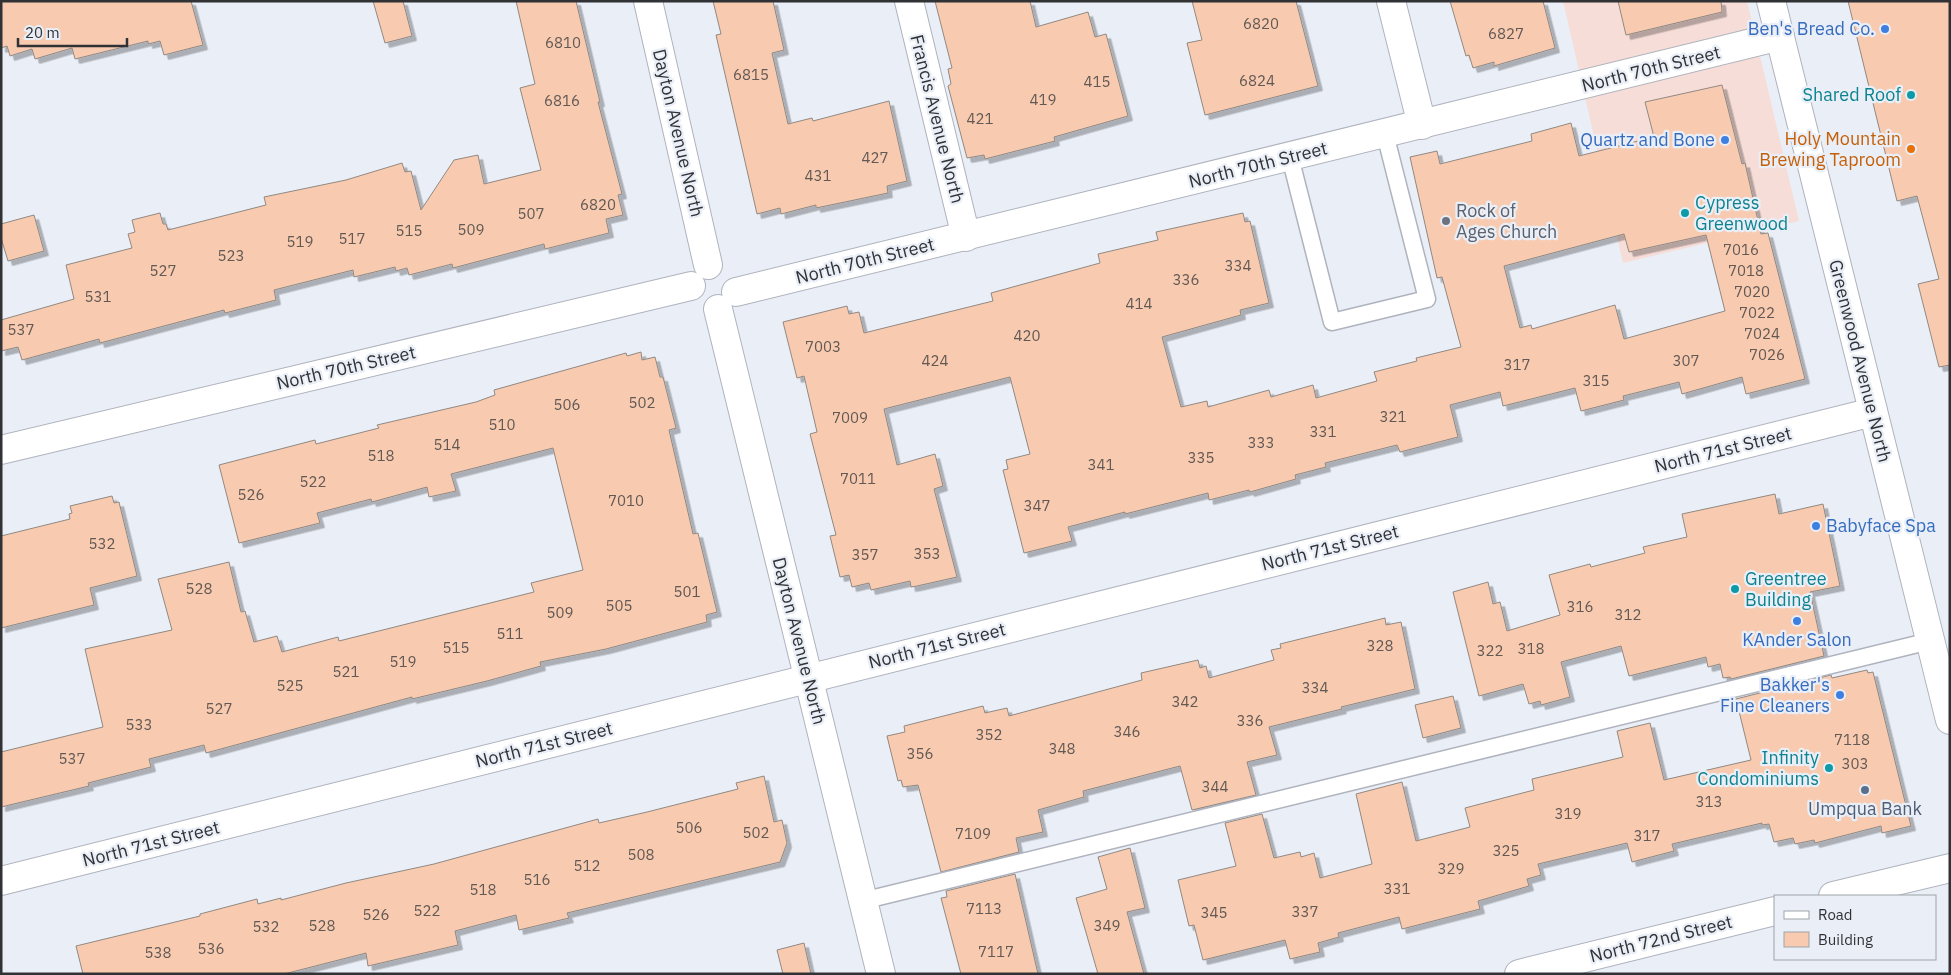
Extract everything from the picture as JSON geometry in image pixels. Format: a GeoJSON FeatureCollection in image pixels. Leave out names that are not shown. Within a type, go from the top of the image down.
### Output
{"type":"FeatureCollection","features":[{"type":"Feature","properties":{"kind":"street","name":"Dayton Avenue North"},"geometry":{"type":"LineString","coordinates":[[648,1],[708,265]]}},
{"type":"Feature","properties":{"kind":"street","name":"Francis Avenue North"},"geometry":{"type":"LineString","coordinates":[[909,1],[966,237]]}},
{"type":"Feature","properties":{"kind":"street"},"geometry":{"type":"LineString","coordinates":[[1391,1],[1422,125]]}},
{"type":"Feature","properties":{"kind":"street","name":"Greenwood Avenue North"},"geometry":{"type":"LineString","coordinates":[[1771,1],[1930,641],[1944,672],[1950,720]]}},
{"type":"Feature","properties":{"kind":"street","name":"North 70th Street"},"geometry":{"type":"LineString","coordinates":[[727,301],[966,237],[1780,36]]}},
{"type":"Feature","properties":{"kind":"street"},"geometry":{"type":"LineString","coordinates":[[708,265],[723,266],[734,277],[727,301],[707,308],[695,300],[691,286],[696,273],[708,265]]}},
{"type":"Feature","properties":{"kind":"street","name":"North 70th Street"},"geometry":{"type":"LineString","coordinates":[[1,450],[691,286]]}},
{"type":"Feature","properties":{"kind":"street","name":"Dayton Avenue North"},"geometry":{"type":"LineString","coordinates":[[727,301],[808,678],[881,974]]}},
{"type":"Feature","properties":{"kind":"street","name":"North 71st Street"},"geometry":{"type":"LineString","coordinates":[[1,882],[1873,412]]}},
{"type":"Feature","properties":{"kind":"street"},"geometry":{"type":"LineString","coordinates":[[1838,895],[1950,868]]}},
{"type":"Feature","properties":{"kind":"street","name":"North 72nd Street"},"geometry":{"type":"LineString","coordinates":[[1518,974],[1774,911]]}},
{"type":"Feature","properties":{"kind":"lane"},"geometry":{"type":"LineString","coordinates":[[1290,157],[1332,322],[1427,299],[1385,134]]}},
{"type":"Feature","properties":{"kind":"lane"},"geometry":{"type":"LineString","coordinates":[[862,901],[1930,641]]}},
{"type":"Feature","properties":{"kind":"shaded area"},"geometry":{"type":"Polygon","coordinates":[[[1563,1],[1747,1],[1799,221],[1623,263],[1563,1]]]}},
{"type":"Feature","properties":{"kind":"building"},"geometry":{"type":"Polygon","coordinates":[[[1,1],[191,1],[203,45],[164,55],[160,41],[148,44],[148,41],[75,59],[72,48],[35,59],[32,49],[10,56],[7,46],[1,48],[1,1]]]}},
{"type":"Feature","properties":{"kind":"building"},"geometry":{"type":"Polygon","coordinates":[[[373,1],[403,1],[412,36],[385,43],[373,1]]]}},
{"type":"Feature","properties":{"kind":"building"},"geometry":{"type":"Polygon","coordinates":[[[516,1],[576,1],[600,102],[598,102],[622,194],[618,195],[623,215],[606,219],[609,233],[545,249],[544,244],[453,268],[452,264],[409,275],[407,268],[396,271],[395,267],[354,277],[353,270],[274,290],[276,300],[225,313],[224,310],[100,343],[99,339],[22,360],[18,347],[1,351],[1,320],[74,299],[66,265],[132,248],[128,234],[135,232],[132,220],[160,213],[163,224],[166,224],[168,230],[266,205],[264,197],[346,180],[402,163],[405,172],[411,171],[421,210],[454,160],[478,155],[484,184],[541,170],[520,88],[535,84],[516,1]]]}},
{"type":"Feature","properties":{"kind":"building"},"geometry":{"type":"Polygon","coordinates":[[[713,1],[773,1],[784,50],[772,53],[788,124],[812,118],[813,121],[889,101],[907,181],[887,186],[888,193],[816,208],[816,205],[781,214],[780,208],[757,214],[716,35],[721,34],[713,1]]]}},
{"type":"Feature","properties":{"kind":"building"},"geometry":{"type":"Polygon","coordinates":[[[935,1],[1030,1],[1036,27],[1088,12],[1095,37],[1106,34],[1128,116],[1054,137],[1055,141],[985,159],[984,155],[967,158],[948,86],[951,84],[948,69],[952,68],[935,1]]]}},
{"type":"Feature","properties":{"kind":"building"},"geometry":{"type":"Polygon","coordinates":[[[1192,1],[1296,1],[1318,86],[1205,115],[1187,43],[1202,40],[1192,1]]]}},
{"type":"Feature","properties":{"kind":"building"},"geometry":{"type":"Polygon","coordinates":[[[1450,1],[1543,1],[1555,48],[1494,66],[1494,62],[1473,68],[1469,55],[1466,56],[1450,1]]]}},
{"type":"Feature","properties":{"kind":"building"},"geometry":{"type":"Polygon","coordinates":[[[1618,1],[1721,1],[1722,12],[1626,35],[1618,1]]]}},
{"type":"Feature","properties":{"kind":"building","name":"Shared Roof"},"geometry":{"type":"Polygon","coordinates":[[[1848,1],[1950,1],[1950,365],[1939,367],[1918,284],[1939,279],[1917,196],[1897,201],[1848,1]]]}},
{"type":"Feature","properties":{"kind":"building"},"geometry":{"type":"Polygon","coordinates":[[[1722,85],[1742,164],[1745,163],[1761,234],[1768,233],[1805,379],[1746,394],[1742,377],[1682,394],[1679,382],[1623,396],[1624,400],[1581,411],[1575,388],[1503,406],[1500,392],[1450,405],[1458,437],[1400,452],[1397,445],[1325,463],[1326,467],[1295,475],[1296,479],[1250,492],[1249,490],[1209,500],[1208,493],[1068,527],[1072,541],[1024,553],[1003,470],[1008,469],[1006,460],[1030,454],[1010,377],[884,409],[897,465],[935,454],[943,486],[934,489],[957,577],[911,587],[910,581],[871,590],[869,583],[852,587],[849,575],[840,577],[830,536],[836,535],[810,434],[817,432],[804,376],[797,378],[783,322],[847,306],[849,314],[859,312],[864,333],[993,301],[991,293],[1100,263],[1098,254],[1158,240],[1156,232],[1243,213],[1245,222],[1250,221],[1269,303],[1240,310],[1241,315],[1162,337],[1181,407],[1207,401],[1208,407],[1269,390],[1271,397],[1313,385],[1316,398],[1377,381],[1374,372],[1417,361],[1416,358],[1461,347],[1442,277],[1437,278],[1410,157],[1437,151],[1440,164],[1532,141],[1531,134],[1571,123],[1579,156],[1654,137],[1645,102],[1722,85]],[[1624,234],[1504,266],[1520,328],[1531,325],[1532,329],[1615,305],[1624,339],[1725,311],[1706,235],[1629,252],[1624,234]]]}},
{"type":"Feature","properties":{"kind":"building"},"geometry":{"type":"Polygon","coordinates":[[[34,215],[44,251],[8,261],[1,238],[1,224],[34,215]]]}},
{"type":"Feature","properties":{"kind":"building"},"geometry":{"type":"Polygon","coordinates":[[[641,352],[642,360],[655,357],[660,377],[663,377],[676,428],[669,430],[693,534],[698,533],[717,612],[706,615],[707,622],[606,649],[540,662],[541,666],[487,681],[412,699],[412,697],[206,753],[204,745],[149,759],[151,767],[88,783],[89,786],[1,807],[1,752],[103,727],[85,649],[172,630],[158,579],[229,562],[241,612],[245,611],[254,642],[277,636],[282,652],[338,637],[339,641],[534,592],[531,583],[583,570],[553,448],[451,474],[456,491],[429,497],[427,487],[372,502],[371,499],[317,513],[320,523],[239,543],[219,465],[315,440],[316,444],[379,428],[377,425],[476,402],[495,395],[494,390],[626,353],[627,356],[641,352]]]}},
{"type":"Feature","properties":{"kind":"building"},"geometry":{"type":"Polygon","coordinates":[[[1775,494],[1779,514],[1823,504],[1840,586],[1810,592],[1824,656],[1731,679],[1730,677],[1723,678],[1720,664],[1708,667],[1706,657],[1629,676],[1621,646],[1561,662],[1570,697],[1541,705],[1540,701],[1529,704],[1523,684],[1479,696],[1453,592],[1488,582],[1493,604],[1500,602],[1507,631],[1560,615],[1549,575],[1590,564],[1591,567],[1645,553],[1643,547],[1687,537],[1682,514],[1775,494]]]}},
{"type":"Feature","properties":{"kind":"building"},"geometry":{"type":"Polygon","coordinates":[[[112,496],[114,503],[119,502],[137,576],[90,588],[94,605],[1,628],[1,536],[70,519],[69,514],[72,513],[70,506],[112,496]]]}},
{"type":"Feature","properties":{"kind":"building"},"geometry":{"type":"Polygon","coordinates":[[[1385,618],[1386,625],[1401,622],[1415,689],[1269,727],[1277,755],[1247,762],[1256,795],[1192,810],[1180,766],[1083,791],[1084,797],[1038,810],[1043,832],[1016,838],[1019,852],[941,872],[918,785],[903,787],[901,780],[898,781],[887,736],[905,732],[904,726],[983,706],[985,713],[1007,708],[1009,716],[1142,680],[1141,673],[1198,660],[1200,668],[1206,666],[1209,678],[1274,660],[1271,650],[1281,648],[1280,644],[1385,618]]]}},
{"type":"Feature","properties":{"kind":"building"},"geometry":{"type":"Polygon","coordinates":[[[1867,670],[1868,673],[1873,672],[1911,826],[1882,833],[1881,826],[1815,843],[1814,840],[1795,844],[1793,838],[1774,842],[1769,824],[1762,825],[1762,823],[1672,844],[1674,851],[1632,862],[1627,843],[1538,864],[1541,875],[1527,879],[1529,886],[1478,901],[1480,909],[1402,929],[1399,917],[1338,933],[1339,937],[1318,943],[1320,952],[1290,959],[1285,940],[1203,960],[1194,925],[1189,926],[1178,880],[1236,866],[1225,823],[1262,814],[1274,858],[1300,852],[1301,857],[1314,853],[1320,878],[1372,864],[1356,794],[1402,782],[1416,841],[1470,827],[1465,808],[1534,790],[1532,779],[1623,757],[1617,731],[1650,723],[1664,780],[1751,760],[1736,699],[1831,675],[1832,678],[1867,670]]]}},
{"type":"Feature","properties":{"kind":"building"},"geometry":{"type":"Polygon","coordinates":[[[1453,696],[1461,728],[1423,738],[1415,705],[1453,696]]]}},
{"type":"Feature","properties":{"kind":"building"},"geometry":{"type":"Polygon","coordinates":[[[764,776],[774,822],[782,820],[787,843],[780,862],[567,913],[569,918],[519,930],[516,915],[455,931],[458,945],[368,966],[366,953],[284,974],[83,974],[76,946],[200,916],[200,914],[257,899],[258,904],[281,898],[281,900],[346,883],[434,864],[598,819],[599,823],[647,812],[738,789],[736,783],[764,776]]]}},
{"type":"Feature","properties":{"kind":"building"},"geometry":{"type":"Polygon","coordinates":[[[1130,848],[1145,908],[1127,912],[1144,974],[1098,974],[1076,898],[1107,889],[1098,857],[1130,848]]]}},
{"type":"Feature","properties":{"kind":"building"},"geometry":{"type":"Polygon","coordinates":[[[1015,874],[1038,974],[961,974],[941,898],[947,897],[946,891],[1015,874]]]}},
{"type":"Feature","properties":{"kind":"building"},"geometry":{"type":"Polygon","coordinates":[[[804,943],[811,974],[783,974],[777,950],[804,943]]]}},
{"type":"Feature","properties":{"kind":"place","name":"Ben's Bread Co."},"geometry":{"type":"Point","coordinates":[1885,29]}},
{"type":"Feature","properties":{"kind":"place","name":"Shared Roof"},"geometry":{"type":"Point","coordinates":[1911,95]}},
{"type":"Feature","properties":{"kind":"place","name":"Quartz and Bone"},"geometry":{"type":"Point","coordinates":[1725,140]}},
{"type":"Feature","properties":{"kind":"place","name":"Holy Mountain Brewing Taproom"},"geometry":{"type":"Point","coordinates":[1911,149]}},
{"type":"Feature","properties":{"kind":"place","name":"Cypress Greenwood"},"geometry":{"type":"Point","coordinates":[1685,213]}},
{"type":"Feature","properties":{"kind":"place","name":"Rock of Ages Church"},"geometry":{"type":"Point","coordinates":[1446,221]}},
{"type":"Feature","properties":{"kind":"place","name":"Babyface Spa"},"geometry":{"type":"Point","coordinates":[1816,526]}},
{"type":"Feature","properties":{"kind":"place","name":"Greentree Building"},"geometry":{"type":"Point","coordinates":[1735,589]}},
{"type":"Feature","properties":{"kind":"place","name":"KAnder Salon"},"geometry":{"type":"Point","coordinates":[1797,621]}},
{"type":"Feature","properties":{"kind":"place","name":"Bakker's Fine Cleaners"},"geometry":{"type":"Point","coordinates":[1840,695]}},
{"type":"Feature","properties":{"kind":"place","name":"Infinity Condominiums"},"geometry":{"type":"Point","coordinates":[1829,768]}},
{"type":"Feature","properties":{"kind":"place","name":"Umpqua Bank"},"geometry":{"type":"Point","coordinates":[1865,790]}}]}
